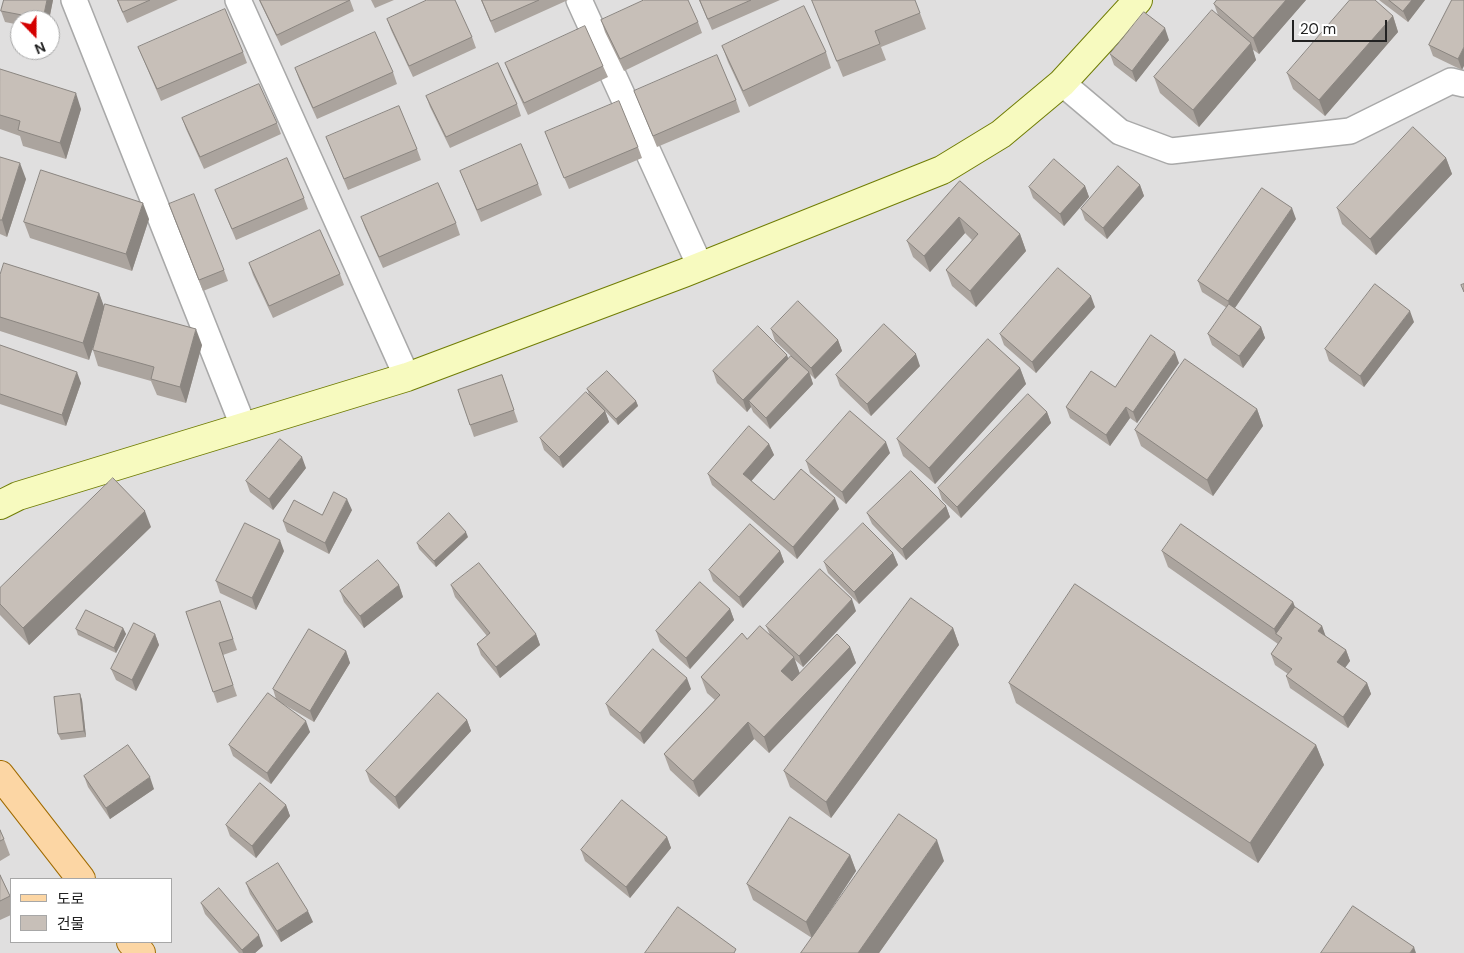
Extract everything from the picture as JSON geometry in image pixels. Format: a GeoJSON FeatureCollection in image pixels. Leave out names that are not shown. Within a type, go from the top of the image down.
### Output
{"type":"FeatureCollection","features":[{"type":"Feature","properties":{"kind":"main road"},"geometry":{"type":"LineString","coordinates":[[0,505],[18,496],[407,377],[700,266],[942,170],[1001,134],[1062,83],[1138,0]]}},
{"type":"Feature","properties":{"kind":"main road"},"geometry":{"type":"LineString","coordinates":[[0,776],[81,878]]}},
{"type":"Feature","properties":{"kind":"main road"},"geometry":{"type":"LineString","coordinates":[[133,943],[141,953]]}},
{"type":"Feature","properties":{"kind":"street"},"geometry":{"type":"LineString","coordinates":[[74,0],[244,428]]}},
{"type":"Feature","properties":{"kind":"street"},"geometry":{"type":"LineString","coordinates":[[238,0],[407,377]]}},
{"type":"Feature","properties":{"kind":"street"},"geometry":{"type":"LineString","coordinates":[[579,0],[700,266]]}},
{"type":"Feature","properties":{"kind":"street"},"geometry":{"type":"LineString","coordinates":[[1062,83],[1120,132],[1171,151],[1350,131],[1451,81],[1464,84]]}},
{"type":"Feature","properties":{"kind":"shaded area"},"geometry":{"type":"Polygon","coordinates":[[[0,0],[1464,0],[1464,953],[0,953],[0,0]]]}},
{"type":"Feature","properties":{"kind":"building"},"geometry":{"type":"Polygon","coordinates":[[[4,0],[47,0],[45,10],[10,10],[10,13],[1,11],[4,0]]]}},
{"type":"Feature","properties":{"kind":"building"},"geometry":{"type":"Polygon","coordinates":[[[118,0],[150,0],[123,12],[118,0]]]}},
{"type":"Feature","properties":{"kind":"building"},"geometry":{"type":"Polygon","coordinates":[[[260,0],[350,0],[277,35],[260,0]]]}},
{"type":"Feature","properties":{"kind":"building"},"geometry":{"type":"Polygon","coordinates":[[[427,0],[455,0],[472,37],[409,66],[387,19],[427,0]]]}},
{"type":"Feature","properties":{"kind":"building"},"geometry":{"type":"Polygon","coordinates":[[[482,0],[539,0],[491,21],[482,0]]]}},
{"type":"Feature","properties":{"kind":"building"},"geometry":{"type":"Polygon","coordinates":[[[644,0],[688,0],[698,22],[620,59],[601,20],[644,0]]]}},
{"type":"Feature","properties":{"kind":"building"},"geometry":{"type":"Polygon","coordinates":[[[700,0],[751,0],[708,19],[700,0]]]}},
{"type":"Feature","properties":{"kind":"building"},"geometry":{"type":"Polygon","coordinates":[[[812,0],[915,0],[920,13],[875,31],[880,44],[837,61],[812,0]]]}},
{"type":"Feature","properties":{"kind":"building"},"geometry":{"type":"Polygon","coordinates":[[[1217,0],[1286,0],[1253,38],[1214,4],[1217,0]]]}},
{"type":"Feature","properties":{"kind":"building"},"geometry":{"type":"Polygon","coordinates":[[[1350,0],[1375,0],[1393,16],[1319,100],[1287,73],[1350,0]]]}},
{"type":"Feature","properties":{"kind":"building"},"geometry":{"type":"Polygon","coordinates":[[[1389,0],[1412,0],[1403,11],[1389,0]]]}},
{"type":"Feature","properties":{"kind":"building"},"geometry":{"type":"Polygon","coordinates":[[[1452,0],[1464,0],[1464,47],[1458,59],[1429,45],[1452,0]]]}},
{"type":"Feature","properties":{"kind":"building"},"geometry":{"type":"Polygon","coordinates":[[[804,6],[826,52],[743,91],[722,46],[804,6]]]}},
{"type":"Feature","properties":{"kind":"building"},"geometry":{"type":"Polygon","coordinates":[[[225,9],[243,52],[157,89],[138,47],[225,9]]]}},
{"type":"Feature","properties":{"kind":"building"},"geometry":{"type":"Polygon","coordinates":[[[1212,10],[1251,43],[1193,110],[1154,77],[1212,10]]]}},
{"type":"Feature","properties":{"kind":"building"},"geometry":{"type":"Polygon","coordinates":[[[1144,12],[1165,28],[1132,71],[1110,54],[1144,12]]]}},
{"type":"Feature","properties":{"kind":"building"},"geometry":{"type":"Polygon","coordinates":[[[585,26],[603,66],[524,103],[505,63],[585,26]]]}},
{"type":"Feature","properties":{"kind":"building"},"geometry":{"type":"Polygon","coordinates":[[[375,32],[393,72],[313,108],[295,68],[375,32]]]}},
{"type":"Feature","properties":{"kind":"building"},"geometry":{"type":"Polygon","coordinates":[[[717,55],[736,100],[653,136],[634,91],[717,55]]]}},
{"type":"Feature","properties":{"kind":"building"},"geometry":{"type":"Polygon","coordinates":[[[498,63],[517,104],[446,137],[426,96],[498,63]]]}},
{"type":"Feature","properties":{"kind":"building"},"geometry":{"type":"Polygon","coordinates":[[[0,69],[76,93],[60,143],[18,130],[20,121],[0,115],[0,69]]]}},
{"type":"Feature","properties":{"kind":"building"},"geometry":{"type":"Polygon","coordinates":[[[259,84],[277,123],[200,157],[182,118],[259,84]]]}},
{"type":"Feature","properties":{"kind":"building"},"geometry":{"type":"Polygon","coordinates":[[[619,101],[638,147],[564,178],[545,132],[619,101]]]}},
{"type":"Feature","properties":{"kind":"building"},"geometry":{"type":"Polygon","coordinates":[[[399,106],[417,149],[344,179],[326,137],[399,106]]]}},
{"type":"Feature","properties":{"kind":"building"},"geometry":{"type":"Polygon","coordinates":[[[1413,127],[1446,158],[1370,239],[1337,208],[1413,127]]]}},
{"type":"Feature","properties":{"kind":"building"},"geometry":{"type":"Polygon","coordinates":[[[521,144],[538,184],[477,210],[460,171],[521,144]]]}},
{"type":"Feature","properties":{"kind":"building"},"geometry":{"type":"Polygon","coordinates":[[[0,157],[20,163],[2,220],[0,220],[0,157]]]}},
{"type":"Feature","properties":{"kind":"building"},"geometry":{"type":"Polygon","coordinates":[[[287,158],[304,198],[232,229],[215,190],[287,158]]]}},
{"type":"Feature","properties":{"kind":"building"},"geometry":{"type":"Polygon","coordinates":[[[1054,159],[1085,186],[1060,214],[1029,187],[1054,159]]]}},
{"type":"Feature","properties":{"kind":"building"},"geometry":{"type":"Polygon","coordinates":[[[1118,166],[1140,185],[1103,228],[1081,209],[1118,166]]]}},
{"type":"Feature","properties":{"kind":"building"},"geometry":{"type":"Polygon","coordinates":[[[41,170],[143,203],[126,254],[24,222],[41,170]]]}},
{"type":"Feature","properties":{"kind":"building"},"geometry":{"type":"Polygon","coordinates":[[[960,181],[1020,234],[970,291],[946,270],[978,234],[959,217],[924,256],[907,241],[960,181]]]}},
{"type":"Feature","properties":{"kind":"building"},"geometry":{"type":"Polygon","coordinates":[[[438,183],[456,223],[379,257],[361,217],[438,183]]]}},
{"type":"Feature","properties":{"kind":"building"},"geometry":{"type":"Polygon","coordinates":[[[1262,188],[1292,208],[1228,301],[1198,281],[1262,188]]]}},
{"type":"Feature","properties":{"kind":"building"},"geometry":{"type":"Polygon","coordinates":[[[194,194],[224,270],[199,280],[169,204],[194,194]]]}},
{"type":"Feature","properties":{"kind":"building"},"geometry":{"type":"Polygon","coordinates":[[[320,230],[340,274],[269,306],[249,263],[320,230]]]}},
{"type":"Feature","properties":{"kind":"building"},"geometry":{"type":"Polygon","coordinates":[[[4,263],[99,293],[83,343],[0,317],[0,275],[4,263]]]}},
{"type":"Feature","properties":{"kind":"building"},"geometry":{"type":"Polygon","coordinates":[[[1058,268],[1091,296],[1032,362],[1000,334],[1058,268]]]}},
{"type":"Feature","properties":{"kind":"building"},"geometry":{"type":"Polygon","coordinates":[[[1375,284],[1410,311],[1360,376],[1325,349],[1375,284]]]}},
{"type":"Feature","properties":{"kind":"building"},"geometry":{"type":"Polygon","coordinates":[[[798,301],[838,340],[811,368],[771,329],[798,301]]]}},
{"type":"Feature","properties":{"kind":"building"},"geometry":{"type":"Polygon","coordinates":[[[105,304],[196,329],[180,387],[151,379],[154,367],[93,350],[105,304]]]}},
{"type":"Feature","properties":{"kind":"building"},"geometry":{"type":"Polygon","coordinates":[[[1229,304],[1261,327],[1239,356],[1208,334],[1229,304]]]}},
{"type":"Feature","properties":{"kind":"building"},"geometry":{"type":"Polygon","coordinates":[[[884,324],[916,354],[867,404],[836,375],[884,324]]]}},
{"type":"Feature","properties":{"kind":"building"},"geometry":{"type":"Polygon","coordinates":[[[758,326],[787,355],[743,400],[713,371],[758,326]]]}},
{"type":"Feature","properties":{"kind":"building"},"geometry":{"type":"Polygon","coordinates":[[[1151,335],[1175,352],[1133,412],[1126,407],[1106,435],[1066,407],[1091,371],[1115,387],[1151,335]]]}},
{"type":"Feature","properties":{"kind":"building"},"geometry":{"type":"Polygon","coordinates":[[[988,339],[1020,368],[929,468],[897,439],[988,339]]]}},
{"type":"Feature","properties":{"kind":"building"},"geometry":{"type":"Polygon","coordinates":[[[0,345],[77,372],[62,415],[0,394],[0,345]]]}},
{"type":"Feature","properties":{"kind":"building"},"geometry":{"type":"Polygon","coordinates":[[[791,356],[809,372],[766,418],[749,401],[791,356]]]}},
{"type":"Feature","properties":{"kind":"building"},"geometry":{"type":"Polygon","coordinates":[[[1185,359],[1257,409],[1207,480],[1135,430],[1185,359]]]}},
{"type":"Feature","properties":{"kind":"building"},"geometry":{"type":"Polygon","coordinates":[[[607,371],[636,401],[616,419],[587,389],[607,371]]]}},
{"type":"Feature","properties":{"kind":"building"},"geometry":{"type":"Polygon","coordinates":[[[502,375],[514,410],[470,425],[458,390],[502,375]]]}},
{"type":"Feature","properties":{"kind":"building"},"geometry":{"type":"Polygon","coordinates":[[[586,392],[605,411],[559,457],[540,438],[586,392]]]}},
{"type":"Feature","properties":{"kind":"building"},"geometry":{"type":"Polygon","coordinates":[[[1028,394],[1047,412],[957,507],[938,488],[1028,394]]]}},
{"type":"Feature","properties":{"kind":"building"},"geometry":{"type":"Polygon","coordinates":[[[850,411],[886,442],[842,492],[806,461],[850,411]]]}},
{"type":"Feature","properties":{"kind":"building"},"geometry":{"type":"Polygon","coordinates":[[[749,426],[769,444],[743,474],[774,500],[801,469],[835,498],[793,547],[708,474],[749,426]]]}},
{"type":"Feature","properties":{"kind":"building"},"geometry":{"type":"Polygon","coordinates":[[[280,439],[302,457],[269,499],[246,481],[280,439]]]}},
{"type":"Feature","properties":{"kind":"building"},"geometry":{"type":"Polygon","coordinates":[[[911,471],[946,506],[902,549],[867,513],[911,471]]]}},
{"type":"Feature","properties":{"kind":"building"},"geometry":{"type":"Polygon","coordinates":[[[113,478],[145,511],[23,628],[0,604],[0,588],[113,478]]]}},
{"type":"Feature","properties":{"kind":"building"},"geometry":{"type":"Polygon","coordinates":[[[334,492],[347,499],[325,543],[283,521],[294,500],[322,515],[334,492]]]}},
{"type":"Feature","properties":{"kind":"building"},"geometry":{"type":"Polygon","coordinates":[[[449,513],[466,532],[434,561],[417,543],[449,513]]]}},
{"type":"Feature","properties":{"kind":"building"},"geometry":{"type":"Polygon","coordinates":[[[245,523],[280,540],[252,598],[216,581],[245,523]]]}},
{"type":"Feature","properties":{"kind":"building"},"geometry":{"type":"Polygon","coordinates":[[[863,523],[893,553],[854,592],[824,562],[863,523]]]}},
{"type":"Feature","properties":{"kind":"building"},"geometry":{"type":"Polygon","coordinates":[[[750,524],[780,551],[739,597],[709,570],[750,524]]]}},
{"type":"Feature","properties":{"kind":"building"},"geometry":{"type":"Polygon","coordinates":[[[1181,524],[1293,602],[1274,629],[1162,551],[1181,524]]]}},
{"type":"Feature","properties":{"kind":"building"},"geometry":{"type":"Polygon","coordinates":[[[378,560],[399,585],[360,616],[340,591],[378,560]]]}},
{"type":"Feature","properties":{"kind":"building"},"geometry":{"type":"Polygon","coordinates":[[[479,563],[536,634],[496,667],[477,644],[490,633],[451,585],[479,563]]]}},
{"type":"Feature","properties":{"kind":"building"},"geometry":{"type":"Polygon","coordinates":[[[820,569],[852,599],[799,656],[766,626],[820,569]]]}},
{"type":"Feature","properties":{"kind":"building"},"geometry":{"type":"Polygon","coordinates":[[[700,582],[730,609],[686,658],[656,631],[700,582]]]}},
{"type":"Feature","properties":{"kind":"building"},"geometry":{"type":"Polygon","coordinates":[[[1075,584],[1316,745],[1250,843],[1009,683],[1075,584]]]}},
{"type":"Feature","properties":{"kind":"building"},"geometry":{"type":"Polygon","coordinates":[[[911,598],[953,628],[826,802],[784,771],[911,598]]]}},
{"type":"Feature","properties":{"kind":"building"},"geometry":{"type":"Polygon","coordinates":[[[220,601],[233,639],[219,643],[233,685],[213,692],[186,612],[220,601]]]}},
{"type":"Feature","properties":{"kind":"building"},"geometry":{"type":"Polygon","coordinates":[[[1295,607],[1322,626],[1318,631],[1346,650],[1337,662],[1367,683],[1343,717],[1286,676],[1292,669],[1271,654],[1282,638],[1276,634],[1295,607]]]}},
{"type":"Feature","properties":{"kind":"building"},"geometry":{"type":"Polygon","coordinates":[[[86,610],[123,628],[114,648],[76,629],[86,610]]]}},
{"type":"Feature","properties":{"kind":"building"},"geometry":{"type":"Polygon","coordinates":[[[134,623],[155,634],[132,680],[111,669],[134,623]]]}},
{"type":"Feature","properties":{"kind":"building"},"geometry":{"type":"Polygon","coordinates":[[[760,626],[794,657],[781,671],[792,681],[837,634],[850,647],[764,737],[748,722],[693,781],[664,754],[720,695],[701,677],[742,633],[747,639],[760,626]]]}},
{"type":"Feature","properties":{"kind":"building"},"geometry":{"type":"Polygon","coordinates":[[[309,629],[346,651],[310,711],[273,689],[309,629]]]}},
{"type":"Feature","properties":{"kind":"building"},"geometry":{"type":"Polygon","coordinates":[[[653,649],[687,678],[640,733],[606,704],[653,649]]]}},
{"type":"Feature","properties":{"kind":"building"},"geometry":{"type":"Polygon","coordinates":[[[268,693],[306,721],[267,773],[229,745],[268,693]]]}},
{"type":"Feature","properties":{"kind":"building"},"geometry":{"type":"Polygon","coordinates":[[[438,693],[467,720],[395,797],[366,771],[438,693]]]}},
{"type":"Feature","properties":{"kind":"building"},"geometry":{"type":"Polygon","coordinates":[[[80,694],[84,731],[58,734],[54,697],[80,694]]]}},
{"type":"Feature","properties":{"kind":"building"},"geometry":{"type":"Polygon","coordinates":[[[128,745],[150,777],[106,808],[84,776],[128,745]]]}},
{"type":"Feature","properties":{"kind":"building"},"geometry":{"type":"Polygon","coordinates":[[[260,783],[286,805],[252,846],[226,825],[260,783]]]}},
{"type":"Feature","properties":{"kind":"building"},"geometry":{"type":"Polygon","coordinates":[[[622,800],[667,837],[626,887],[581,850],[622,800]]]}},
{"type":"Feature","properties":{"kind":"building"},"geometry":{"type":"Polygon","coordinates":[[[899,814],[937,840],[858,953],[801,953],[899,814]]]}},
{"type":"Feature","properties":{"kind":"building"},"geometry":{"type":"Polygon","coordinates":[[[790,817],[850,855],[806,922],[747,884],[790,817]]]}},
{"type":"Feature","properties":{"kind":"building"},"geometry":{"type":"Polygon","coordinates":[[[0,830],[4,839],[0,841],[0,830]]]}},
{"type":"Feature","properties":{"kind":"building"},"geometry":{"type":"Polygon","coordinates":[[[278,863],[308,911],[277,931],[246,883],[278,863]]]}},
{"type":"Feature","properties":{"kind":"building"},"geometry":{"type":"Polygon","coordinates":[[[0,875],[10,896],[0,901],[0,875]]]}},
{"type":"Feature","properties":{"kind":"building"},"geometry":{"type":"Polygon","coordinates":[[[219,888],[259,935],[242,950],[201,903],[219,888]]]}},
{"type":"Feature","properties":{"kind":"building"},"geometry":{"type":"Polygon","coordinates":[[[1353,906],[1414,947],[1410,953],[1321,953],[1353,906]]]}},
{"type":"Feature","properties":{"kind":"building"},"geometry":{"type":"Polygon","coordinates":[[[678,907],[736,949],[734,953],[645,953],[678,907]]]}}]}
